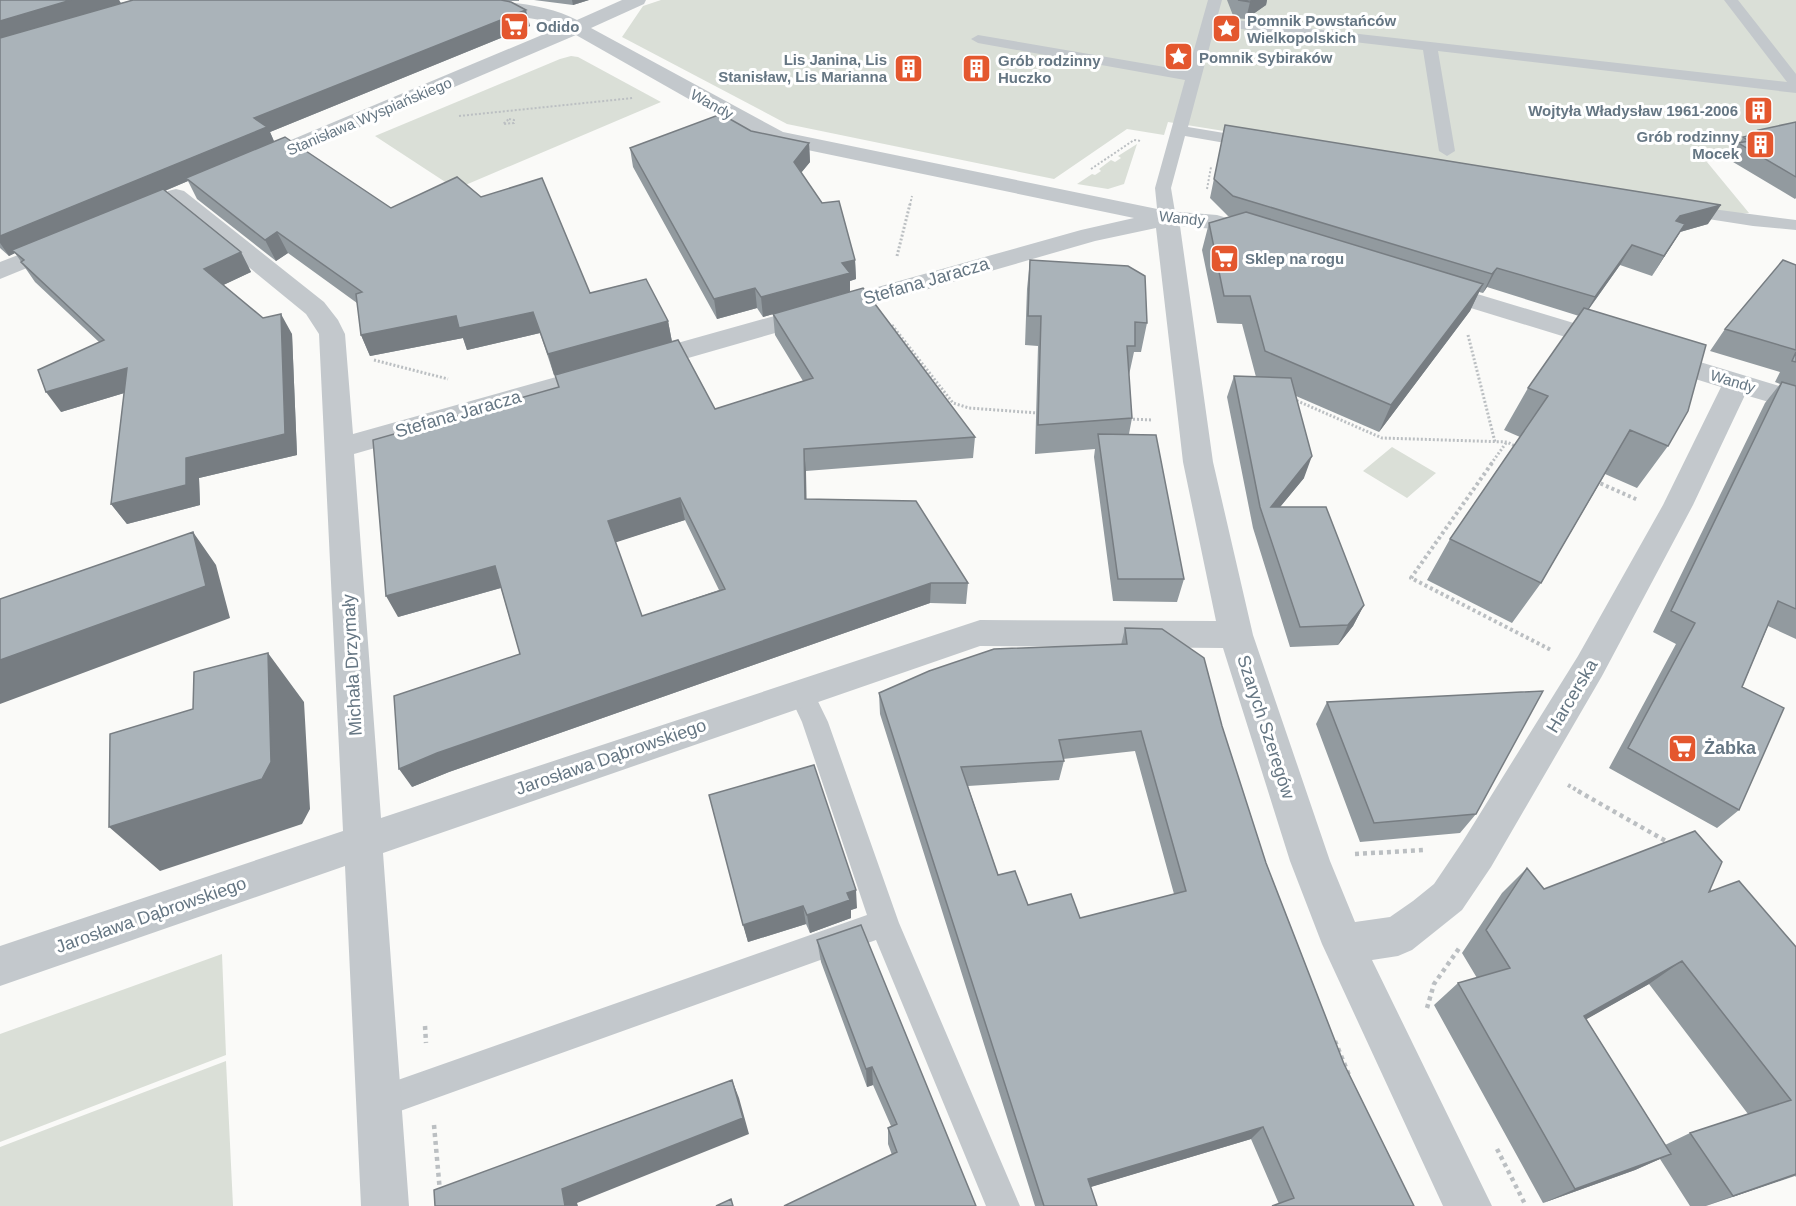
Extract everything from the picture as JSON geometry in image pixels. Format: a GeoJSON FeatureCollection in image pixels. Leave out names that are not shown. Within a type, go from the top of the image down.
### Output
{"type":"FeatureCollection","features":[{"type":"Feature","properties":{"kind":"street","name":"Wandy"},"geometry":{"type":"LineString","coordinates":[[457,0],[548,15],[576,28],[760,130],[777,137],[1167,218],[1216,222],[1284,243]]}},
{"type":"Feature","properties":{"kind":"street","name":"Stanisława Wyspiańskiego"},"geometry":{"type":"LineString","coordinates":[[242,169],[637,0]]}},
{"type":"Feature","properties":{"kind":"street","name":"Michała Drzymały"},"geometry":{"type":"LineString","coordinates":[[176,196],[315,308],[326,320],[332,334],[385,1206]]}},
{"type":"Feature","properties":{"kind":"street","name":"Stefana Jaracza"},"geometry":{"type":"LineString","coordinates":[[339,448],[1078,238],[1167,218]]}},
{"type":"Feature","properties":{"kind":"street","name":"Szarych Szeregów"},"geometry":{"type":"LineString","coordinates":[[1167,218],[1198,462],[1236,635],[1310,861],[1343,944],[1468,1206]]}},
{"type":"Feature","properties":{"kind":"street"},"geometry":{"type":"LineString","coordinates":[[0,271],[77,238]]}},
{"type":"Feature","properties":{"kind":"street","name":"Wandy"},"geometry":{"type":"LineString","coordinates":[[1409,281],[1796,401]]}},
{"type":"Feature","properties":{"kind":"street","name":"Harcerska"},"geometry":{"type":"LineString","coordinates":[[1343,944],[1398,936],[1448,897],[1477,854],[1590,666],[1677,505],[1737,382]]}},
{"type":"Feature","properties":{"kind":"street","name":"Jarosława Dąbrowskiego"},"geometry":{"type":"LineString","coordinates":[[0,966],[980,633],[1236,635]]}},
{"type":"Feature","properties":{"kind":"lane"},"geometry":{"type":"LineString","coordinates":[[1167,218],[1163,188],[1215,0]]}},
{"type":"Feature","properties":{"kind":"lane"},"geometry":{"type":"LineString","coordinates":[[1731,0],[1796,86]]}},
{"type":"Feature","properties":{"kind":"lane"},"geometry":{"type":"LineString","coordinates":[[1209,21],[1796,86]]}},
{"type":"Feature","properties":{"kind":"lane"},"geometry":{"type":"LineString","coordinates":[[978,39],[1194,77]]}},
{"type":"Feature","properties":{"kind":"lane"},"geometry":{"type":"LineString","coordinates":[[1430,47],[1448,151]]}},
{"type":"Feature","properties":{"kind":"lane"},"geometry":{"type":"LineString","coordinates":[[1176,137],[1274,146]]}},
{"type":"Feature","properties":{"kind":"lane"},"geometry":{"type":"LineString","coordinates":[[1671,208],[1753,222],[1796,225]]}},
{"type":"Feature","properties":{"kind":"lane"},"geometry":{"type":"LineString","coordinates":[[801,692],[815,722],[884,923],[1003,1206]]}},
{"type":"Feature","properties":{"kind":"lane"},"geometry":{"type":"LineString","coordinates":[[378,1103],[884,923]]}},
{"type":"Feature","properties":{"kind":"path"},"geometry":{"type":"LineString","coordinates":[[453,116],[638,97]]}},
{"type":"Feature","properties":{"kind":"path"},"geometry":{"type":"LineString","coordinates":[[509,119],[511,110]]}},
{"type":"Feature","properties":{"kind":"path"},"geometry":{"type":"LineString","coordinates":[[1087,172],[1134,140],[1176,137]]}},
{"type":"Feature","properties":{"kind":"path"},"geometry":{"type":"LineString","coordinates":[[895,264],[914,191]]}},
{"type":"Feature","properties":{"kind":"path"},"geometry":{"type":"LineString","coordinates":[[890,322],[953,403],[969,408],[1049,413]]}},
{"type":"Feature","properties":{"kind":"path"},"geometry":{"type":"LineString","coordinates":[[1466,326],[1495,442]]}},
{"type":"Feature","properties":{"kind":"path"},"geometry":{"type":"LineString","coordinates":[[364,358],[450,380]]}},
{"type":"Feature","properties":{"kind":"path"},"geometry":{"type":"LineString","coordinates":[[1289,397],[1382,438],[1507,442],[1518,447]]}},
{"type":"Feature","properties":{"kind":"path"},"geometry":{"type":"LineString","coordinates":[[1118,418],[1152,420]]}},
{"type":"Feature","properties":{"kind":"path"},"geometry":{"type":"LineString","coordinates":[[1507,442],[1411,578],[1556,652]]}},
{"type":"Feature","properties":{"kind":"path"},"geometry":{"type":"LineString","coordinates":[[1594,481],[1638,501],[1644,490]]}},
{"type":"Feature","properties":{"kind":"path"},"geometry":{"type":"LineString","coordinates":[[1565,783],[1675,846]]}},
{"type":"Feature","properties":{"kind":"path"},"geometry":{"type":"LineString","coordinates":[[1352,854],[1432,848]]}},
{"type":"Feature","properties":{"kind":"shaded area"},"geometry":{"type":"Polygon","coordinates":[[[661,0],[1796,0],[1796,142],[1707,162],[1749,213],[1735,214],[1168,122],[1164,135],[1127,129],[1054,179],[787,124],[622,37],[643,6],[661,0]]]}},
{"type":"Feature","properties":{"kind":"shaded area"},"geometry":{"type":"Polygon","coordinates":[[[578,57],[661,102],[456,189],[375,136],[560,59],[578,57]]]}},
{"type":"Feature","properties":{"kind":"shaded area"},"geometry":{"type":"Polygon","coordinates":[[[1137,144],[1124,184],[1108,189],[1077,184],[1101,171],[1099,169],[1111,160],[1115,162],[1121,158],[1118,156],[1137,144]]]}},
{"type":"Feature","properties":{"kind":"shaded area"},"geometry":{"type":"Polygon","coordinates":[[[1392,447],[1436,473],[1407,498],[1363,471],[1392,447]]]}},
{"type":"Feature","properties":{"kind":"shaded area"},"geometry":{"type":"Polygon","coordinates":[[[222,954],[226,1055],[0,1142],[0,1034],[222,954]]]}},
{"type":"Feature","properties":{"kind":"shaded area"},"geometry":{"type":"Polygon","coordinates":[[[226,1061],[233,1206],[0,1206],[0,1147],[226,1061]]]}},
{"type":"Feature","properties":{"kind":"building"},"geometry":{"type":"Polygon","coordinates":[[[0,0],[71,0],[0,21],[0,0]]]}},
{"type":"Feature","properties":{"kind":"building"},"geometry":{"type":"Polygon","coordinates":[[[133,0],[501,0],[511,2],[526,10],[254,118],[267,127],[0,236],[0,38],[133,0]]]}},
{"type":"Feature","properties":{"kind":"building"},"geometry":{"type":"Polygon","coordinates":[[[721,114],[751,131],[809,143],[794,162],[822,203],[839,201],[855,260],[842,263],[850,273],[761,297],[755,288],[714,299],[630,148],[721,114]]]}},
{"type":"Feature","properties":{"kind":"building"},"geometry":{"type":"Polygon","coordinates":[[[1796,122],[1796,177],[1738,143],[1749,141],[1743,137],[1764,132],[1759,130],[1796,122]]]}},
{"type":"Feature","properties":{"kind":"building"},"geometry":{"type":"Polygon","coordinates":[[[1225,125],[1721,205],[1680,216],[1676,221],[1685,224],[1664,256],[1632,245],[1595,297],[1497,268],[1492,274],[1233,196],[1214,179],[1225,125]]]}},
{"type":"Feature","properties":{"kind":"building"},"geometry":{"type":"Polygon","coordinates":[[[285,137],[391,208],[457,177],[481,197],[542,178],[590,293],[646,279],[668,321],[548,354],[533,312],[459,328],[456,316],[361,335],[356,294],[362,292],[277,232],[265,240],[186,178],[285,137]]]}},
{"type":"Feature","properties":{"kind":"building"},"geometry":{"type":"Polygon","coordinates":[[[163,189],[241,252],[204,269],[263,318],[281,314],[285,434],[186,458],[186,485],[111,504],[127,368],[46,392],[38,370],[104,340],[21,262],[24,260],[12,250],[163,189]]]}},
{"type":"Feature","properties":{"kind":"building"},"geometry":{"type":"Polygon","coordinates":[[[1246,212],[1483,284],[1391,405],[1265,351],[1250,296],[1224,296],[1209,223],[1246,212]]]}},
{"type":"Feature","properties":{"kind":"building"},"geometry":{"type":"Polygon","coordinates":[[[1030,260],[1128,266],[1145,276],[1147,323],[1135,322],[1135,346],[1127,346],[1132,418],[1038,425],[1041,316],[1028,316],[1030,260]]]}},
{"type":"Feature","properties":{"kind":"building"},"geometry":{"type":"Polygon","coordinates":[[[1783,260],[1796,265],[1796,350],[1725,329],[1783,260]]]}},
{"type":"Feature","properties":{"kind":"building"},"geometry":{"type":"Polygon","coordinates":[[[863,288],[975,437],[804,449],[805,499],[916,501],[968,583],[931,583],[437,753],[399,769],[394,696],[520,654],[495,566],[386,596],[373,440],[559,387],[555,375],[678,340],[715,409],[813,378],[773,314],[863,288]],[[680,498],[608,521],[642,616],[725,589],[680,498]]]}},
{"type":"Feature","properties":{"kind":"building"},"geometry":{"type":"Polygon","coordinates":[[[1584,308],[1706,345],[1688,411],[1668,446],[1630,430],[1541,583],[1450,539],[1548,396],[1528,388],[1584,308]]]}},
{"type":"Feature","properties":{"kind":"building"},"geometry":{"type":"Polygon","coordinates":[[[1234,376],[1291,378],[1312,456],[1271,507],[1326,507],[1364,605],[1348,625],[1300,627],[1260,507],[1234,376]]]}},
{"type":"Feature","properties":{"kind":"building"},"geometry":{"type":"Polygon","coordinates":[[[1782,382],[1796,386],[1796,609],[1778,601],[1742,687],[1784,708],[1739,810],[1628,748],[1695,623],[1671,611],[1782,382]]]}},
{"type":"Feature","properties":{"kind":"building"},"geometry":{"type":"Polygon","coordinates":[[[1098,434],[1156,435],[1184,579],[1118,579],[1098,434]]]}},
{"type":"Feature","properties":{"kind":"building"},"geometry":{"type":"Polygon","coordinates":[[[193,532],[206,586],[0,660],[0,599],[193,532]]]}},
{"type":"Feature","properties":{"kind":"building"},"geometry":{"type":"Polygon","coordinates":[[[1125,628],[1162,629],[1204,658],[1222,726],[1266,863],[1344,1064],[1414,1206],[1272,1206],[1294,1198],[1263,1127],[1088,1179],[1097,1206],[1044,1206],[879,693],[929,671],[994,649],[1127,644],[1125,628]],[[1141,731],[1059,740],[1064,761],[961,767],[998,875],[1015,871],[1028,905],[1071,894],[1080,918],[1186,891],[1141,731]]]}},
{"type":"Feature","properties":{"kind":"building"},"geometry":{"type":"Polygon","coordinates":[[[268,653],[271,762],[262,779],[109,827],[110,734],[193,709],[194,672],[268,653]]]}},
{"type":"Feature","properties":{"kind":"building"},"geometry":{"type":"Polygon","coordinates":[[[1543,691],[1476,814],[1374,823],[1327,702],[1543,691]]]}},
{"type":"Feature","properties":{"kind":"building"},"geometry":{"type":"Polygon","coordinates":[[[814,765],[856,890],[847,893],[850,900],[807,915],[803,906],[743,925],[709,795],[814,765]]]}},
{"type":"Feature","properties":{"kind":"building"},"geometry":{"type":"Polygon","coordinates":[[[1695,831],[1722,862],[1709,892],[1739,881],[1796,947],[1796,1174],[1733,1196],[1690,1133],[1791,1100],[1682,961],[1584,1016],[1671,1154],[1575,1189],[1458,983],[1510,968],[1486,930],[1527,868],[1544,889],[1695,831]]]}},
{"type":"Feature","properties":{"kind":"building"},"geometry":{"type":"Polygon","coordinates":[[[861,925],[976,1206],[784,1206],[897,1152],[888,1128],[897,1124],[872,1067],[866,1069],[817,940],[861,925]]]}},
{"type":"Feature","properties":{"kind":"building"},"geometry":{"type":"Polygon","coordinates":[[[732,1080],[743,1118],[562,1189],[565,1206],[435,1206],[434,1190],[732,1080]]]}},
{"type":"Feature","properties":{"kind":"building"},"geometry":{"type":"Polygon","coordinates":[[[731,1199],[733,1206],[716,1206],[731,1199]]]}},
{"type":"Feature","properties":{"kind":"place","name":"Odido"},"geometry":{"type":"Point","coordinates":[515,26]}},
{"type":"Feature","properties":{"kind":"place","name":"Pomnik Powstańców Wielkopolskich"},"geometry":{"type":"Point","coordinates":[1226,29]}},
{"type":"Feature","properties":{"kind":"place","name":"Pomnik Sybiraków"},"geometry":{"type":"Point","coordinates":[1178,57]}},
{"type":"Feature","properties":{"kind":"place","name":"Lis Janina, Lis Stanisław, Lis Marianna"},"geometry":{"type":"Point","coordinates":[908,68]}},
{"type":"Feature","properties":{"kind":"place","name":"Grób rodzinny Huczko"},"geometry":{"type":"Point","coordinates":[977,69]}},
{"type":"Feature","properties":{"kind":"place","name":"Wojtyła Władysław 1961-2006"},"geometry":{"type":"Point","coordinates":[1759,110]}},
{"type":"Feature","properties":{"kind":"place","name":"Grób rodzinny Mocek"},"geometry":{"type":"Point","coordinates":[1760,145]}},
{"type":"Feature","properties":{"kind":"place","name":"Sklep na rogu"},"geometry":{"type":"Point","coordinates":[1224,258]}},
{"type":"Feature","properties":{"kind":"place","name":"Żabka"},"geometry":{"type":"Point","coordinates":[1683,748]}}]}
